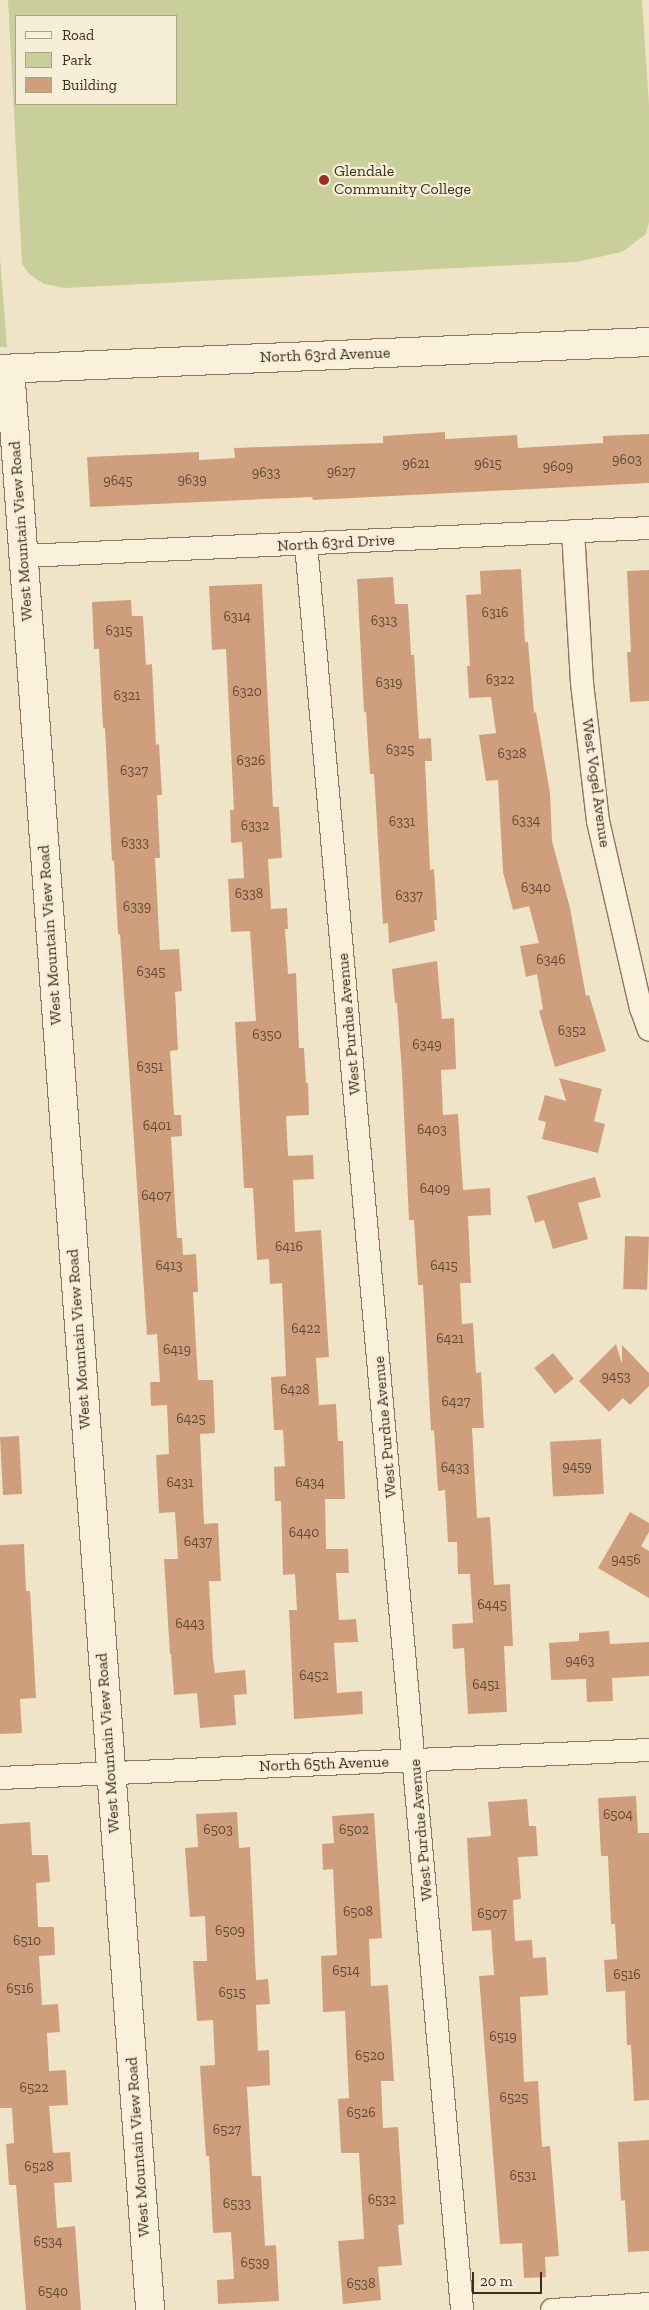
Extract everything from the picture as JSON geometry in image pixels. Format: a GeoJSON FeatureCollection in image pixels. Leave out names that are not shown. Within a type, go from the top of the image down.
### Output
{"type":"FeatureCollection","features":[{"type":"Feature","properties":{"kind":"street","name":"North 63rd Avenue"},"geometry":{"type":"LineString","coordinates":[[5,369],[649,342]]}},
{"type":"Feature","properties":{"kind":"street","name":"West Mountain View Road"},"geometry":{"type":"LineString","coordinates":[[5,369],[23,556],[150,2310]]}},
{"type":"Feature","properties":{"kind":"street","name":"North 63rd Drive"},"geometry":{"type":"LineString","coordinates":[[23,556],[649,528]]}},
{"type":"Feature","properties":{"kind":"street","name":"West Vogel Avenue"},"geometry":{"type":"LineString","coordinates":[[572,531],[582,684],[598,821],[642,1008],[649,1030]]}},
{"type":"Feature","properties":{"kind":"street","name":"West Purdue Avenue"},"geometry":{"type":"LineString","coordinates":[[306,544],[415,1760],[462,2310]]}},
{"type":"Feature","properties":{"kind":"street","name":"North 65th Avenue"},"geometry":{"type":"LineString","coordinates":[[0,1778],[649,1750]]}},
{"type":"Feature","properties":{"kind":"street"},"geometry":{"type":"LineString","coordinates":[[552,2310],[649,2304]]}},
{"type":"Feature","properties":{"kind":"green space","name":"Glendale Community College"},"geometry":{"type":"Polygon","coordinates":[[[8,0],[642,0],[649,105],[649,222],[646,234],[622,252],[576,262],[65,288],[44,284],[30,275],[22,264],[8,0]]]}},
{"type":"Feature","properties":{"kind":"green space"},"geometry":{"type":"Polygon","coordinates":[[[0,257],[7,347],[0,347],[0,257]]]}},
{"type":"Feature","properties":{"kind":"building"},"geometry":{"type":"Polygon","coordinates":[[[445,432],[445,439],[517,435],[518,448],[603,443],[603,436],[649,434],[649,483],[313,500],[312,497],[90,507],[87,457],[199,452],[199,460],[235,458],[234,448],[383,443],[383,436],[445,432]]]}},
{"type":"Feature","properties":{"kind":"building"},"geometry":{"type":"Polygon","coordinates":[[[521,569],[525,642],[528,642],[534,713],[536,712],[550,793],[552,841],[570,908],[586,996],[589,995],[606,1051],[555,1067],[539,1011],[543,1009],[537,974],[526,977],[520,946],[539,943],[529,906],[513,910],[503,872],[498,780],[486,781],[479,735],[496,733],[491,697],[469,698],[467,666],[470,666],[466,595],[481,594],[480,571],[521,569]]]}},
{"type":"Feature","properties":{"kind":"building"},"geometry":{"type":"Polygon","coordinates":[[[649,570],[649,701],[630,702],[627,652],[631,652],[627,571],[649,570]]]}},
{"type":"Feature","properties":{"kind":"building"},"geometry":{"type":"Polygon","coordinates":[[[393,577],[395,604],[408,604],[411,655],[414,655],[419,739],[431,738],[432,761],[425,761],[430,870],[434,869],[437,920],[434,920],[435,931],[389,943],[388,923],[383,924],[374,774],[370,774],[366,712],[364,712],[357,579],[393,577]]]}},
{"type":"Feature","properties":{"kind":"building"},"geometry":{"type":"Polygon","coordinates":[[[262,584],[273,807],[279,807],[282,858],[268,859],[271,909],[287,908],[288,929],[285,929],[288,974],[296,973],[299,1048],[304,1048],[306,1083],[308,1083],[309,1115],[286,1116],[288,1156],[313,1155],[314,1179],[293,1180],[295,1232],[321,1230],[329,1357],[316,1358],[319,1405],[336,1404],[338,1441],[343,1441],[345,1499],[325,1499],[326,1549],[348,1549],[349,1573],[336,1573],[339,1620],[356,1619],[358,1642],[334,1643],[337,1693],[362,1691],[363,1714],[294,1719],[289,1610],[297,1610],[295,1574],[283,1575],[281,1501],[275,1501],[274,1467],[285,1466],[283,1430],[274,1430],[271,1377],[286,1376],[282,1283],[270,1284],[269,1259],[257,1260],[253,1188],[244,1188],[235,1022],[256,1021],[250,931],[231,932],[228,879],[244,878],[242,842],[231,843],[230,810],[234,810],[226,649],[212,650],[209,586],[262,584]]]}},
{"type":"Feature","properties":{"kind":"building"},"geometry":{"type":"Polygon","coordinates":[[[131,600],[132,616],[143,616],[146,665],[152,664],[156,745],[159,744],[162,795],[157,795],[160,858],[155,858],[160,950],[179,949],[182,991],[175,992],[178,1050],[170,1051],[174,1115],[181,1115],[182,1136],[171,1137],[177,1238],[182,1238],[183,1255],[196,1254],[198,1292],[193,1292],[198,1380],[213,1380],[215,1433],[200,1434],[204,1524],[218,1523],[221,1581],[209,1581],[213,1659],[215,1673],[245,1670],[247,1694],[234,1695],[236,1725],[200,1728],[197,1693],[174,1695],[164,1559],[178,1559],[175,1512],[159,1513],[156,1455],[169,1454],[167,1405],[151,1406],[150,1382],[160,1382],[157,1334],[147,1335],[120,934],[118,934],[114,860],[112,861],[99,649],[94,649],[92,602],[131,600]]]}},
{"type":"Feature","properties":{"kind":"building"},"geometry":{"type":"Polygon","coordinates":[[[437,961],[442,1019],[454,1018],[456,1069],[441,1070],[443,1115],[458,1114],[463,1190],[490,1188],[491,1215],[468,1216],[471,1283],[460,1283],[462,1324],[473,1323],[476,1373],[481,1372],[484,1428],[472,1428],[477,1518],[490,1517],[494,1585],[510,1584],[513,1646],[504,1646],[507,1712],[468,1714],[464,1648],[453,1649],[452,1624],[473,1623],[470,1574],[458,1574],[457,1542],[448,1542],[445,1490],[438,1491],[434,1430],[431,1431],[423,1285],[418,1285],[414,1220],[409,1220],[402,1072],[397,1003],[395,1003],[392,969],[437,961]]]}},
{"type":"Feature","properties":{"kind":"building"},"geometry":{"type":"Polygon","coordinates":[[[559,1078],[602,1089],[594,1121],[605,1124],[598,1153],[542,1139],[546,1122],[538,1120],[545,1095],[566,1101],[559,1078]]]}},
{"type":"Feature","properties":{"kind":"building"},"geometry":{"type":"Polygon","coordinates":[[[595,1177],[601,1197],[578,1203],[588,1239],[553,1249],[544,1220],[535,1223],[527,1196],[595,1177]]]}},
{"type":"Feature","properties":{"kind":"building"},"geometry":{"type":"Polygon","coordinates":[[[625,1236],[649,1237],[647,1290],[623,1289],[625,1236]]]}},
{"type":"Feature","properties":{"kind":"building"},"geometry":{"type":"Polygon","coordinates":[[[616,1344],[622,1364],[622,1345],[649,1373],[649,1386],[630,1405],[623,1398],[609,1412],[579,1381],[616,1344]]]}},
{"type":"Feature","properties":{"kind":"building"},"geometry":{"type":"Polygon","coordinates":[[[553,1353],[574,1379],[555,1394],[534,1368],[553,1353]]]}},
{"type":"Feature","properties":{"kind":"building"},"geometry":{"type":"Polygon","coordinates":[[[19,1436],[22,1494],[3,1495],[0,1437],[19,1436]]]}},
{"type":"Feature","properties":{"kind":"building"},"geometry":{"type":"Polygon","coordinates":[[[601,1439],[604,1494],[553,1497],[550,1442],[601,1439]]]}},
{"type":"Feature","properties":{"kind":"building"},"geometry":{"type":"Polygon","coordinates":[[[630,1512],[649,1523],[649,1532],[641,1546],[649,1551],[649,1598],[598,1568],[630,1512]]]}},
{"type":"Feature","properties":{"kind":"building"},"geometry":{"type":"Polygon","coordinates":[[[24,1544],[26,1591],[30,1591],[36,1698],[20,1699],[22,1733],[0,1734],[0,1545],[24,1544]]]}},
{"type":"Feature","properties":{"kind":"building"},"geometry":{"type":"Polygon","coordinates":[[[609,1631],[610,1644],[649,1642],[649,1676],[612,1678],[613,1701],[587,1702],[586,1679],[551,1680],[549,1643],[579,1641],[579,1633],[609,1631]]]}},
{"type":"Feature","properties":{"kind":"building"},"geometry":{"type":"Polygon","coordinates":[[[636,1796],[638,1833],[649,1833],[649,2100],[634,2101],[631,2045],[627,2045],[625,1991],[606,1992],[604,1960],[617,1959],[615,1924],[611,1924],[608,1856],[601,1856],[598,1798],[636,1796]]]}},
{"type":"Feature","properties":{"kind":"building"},"geometry":{"type":"Polygon","coordinates":[[[527,1799],[529,1826],[536,1826],[538,1856],[518,1857],[521,1899],[513,1900],[515,1941],[532,1940],[533,1958],[546,1957],[548,1995],[520,1997],[524,2082],[538,2081],[542,2147],[550,2146],[559,2256],[545,2257],[546,2277],[524,2278],[522,2243],[500,2244],[479,1976],[494,1975],[491,1930],[472,1931],[467,1838],[491,1836],[488,1802],[527,1799]]]}},
{"type":"Feature","properties":{"kind":"building"},"geometry":{"type":"Polygon","coordinates":[[[237,1812],[239,1848],[250,1847],[256,1980],[268,1979],[270,2004],[256,2005],[258,2051],[269,2050],[270,2085],[247,2087],[252,2176],[261,2176],[265,2246],[276,2245],[279,2301],[218,2304],[217,2280],[234,2279],[231,2232],[213,2233],[209,2156],[206,2156],[200,2066],[215,2065],[213,2020],[197,2021],[193,1961],[207,1961],[205,1916],[190,1917],[185,1848],[198,1847],[196,1814],[237,1812]]]}},
{"type":"Feature","properties":{"kind":"building"},"geometry":{"type":"Polygon","coordinates":[[[374,1813],[382,1938],[369,1939],[371,1986],[388,1985],[394,2081],[381,2081],[383,2128],[398,2127],[404,2224],[398,2225],[402,2265],[378,2267],[381,2300],[343,2304],[338,2241],[364,2239],[359,2153],[341,2153],[338,2099],[349,2098],[345,2011],[323,2012],[321,1956],[337,1955],[333,1869],[323,1870],[322,1844],[334,1843],[332,1816],[374,1813]]]}},
{"type":"Feature","properties":{"kind":"building"},"geometry":{"type":"Polygon","coordinates":[[[30,1822],[32,1855],[48,1855],[50,1882],[36,1883],[38,1927],[54,1927],[55,1955],[39,1956],[42,2005],[58,2004],[60,2032],[47,2033],[49,2071],[66,2070],[68,2105],[49,2106],[53,2153],[70,2152],[72,2182],[54,2183],[57,2228],[75,2226],[81,2310],[26,2310],[16,2185],[9,2185],[6,2144],[14,2143],[12,2108],[0,2108],[0,1824],[30,1822]]]}},
{"type":"Feature","properties":{"kind":"building"},"geometry":{"type":"Polygon","coordinates":[[[649,2140],[649,2251],[628,2252],[625,2200],[621,2201],[618,2142],[649,2140]]]}},
{"type":"Feature","properties":{"kind":"place","name":"Glendale Community College"},"geometry":{"type":"Point","coordinates":[324,180]}}]}
